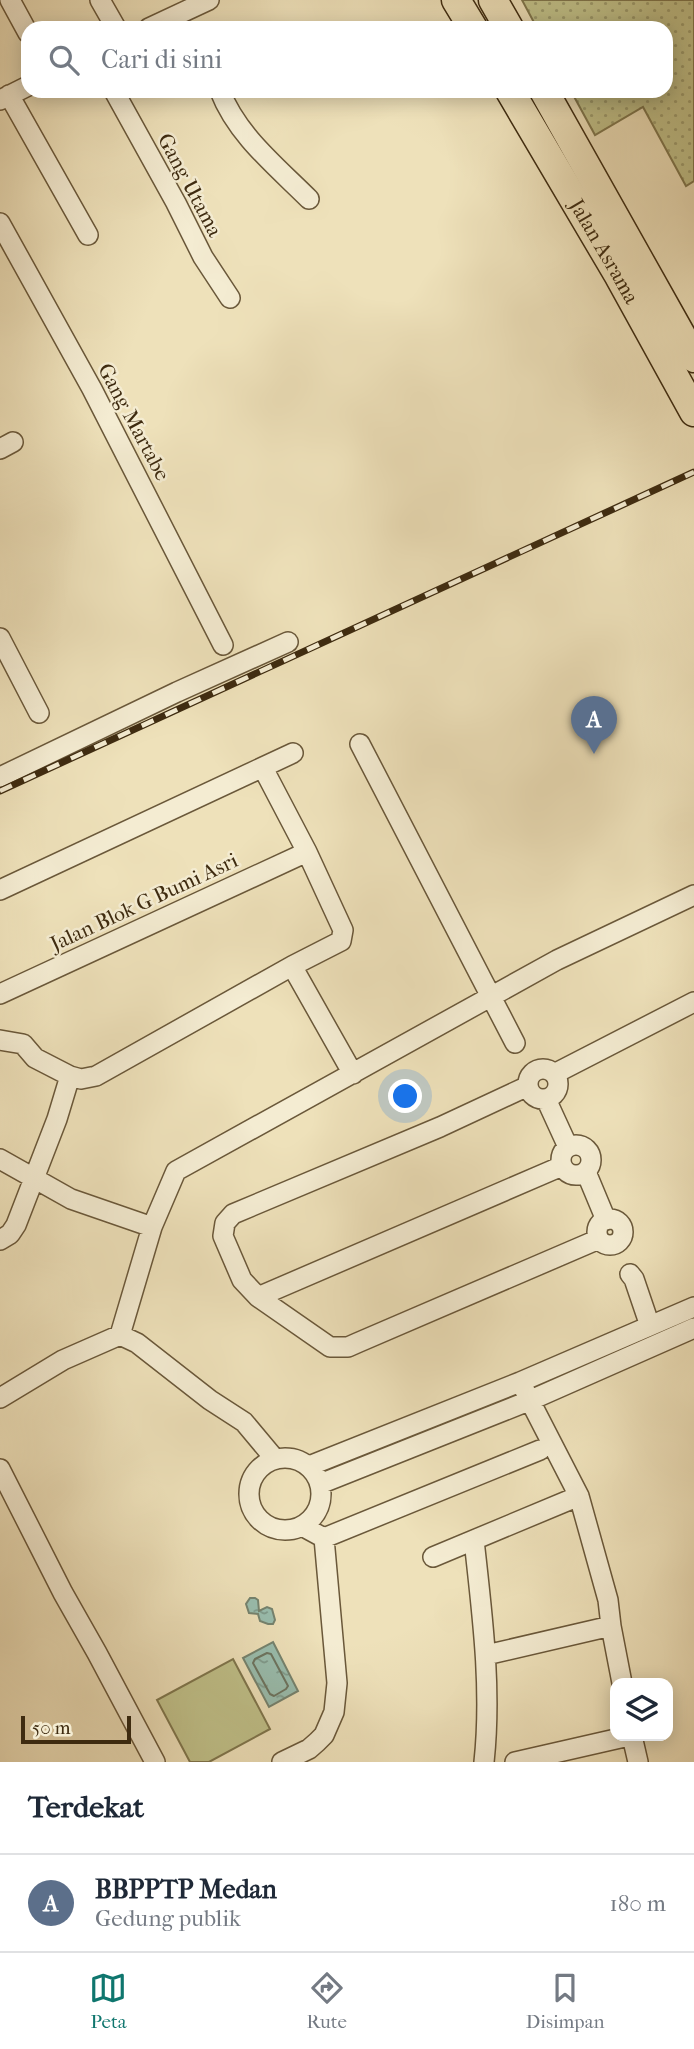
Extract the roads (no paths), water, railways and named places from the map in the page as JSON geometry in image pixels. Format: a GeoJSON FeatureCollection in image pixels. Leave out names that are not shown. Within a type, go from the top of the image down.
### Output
{"type":"FeatureCollection","features":[{"type":"Feature","properties":{"kind":"highway"},"geometry":{"type":"LineString","coordinates":[[456,0],[469,21]]}},
{"type":"Feature","properties":{"kind":"highway"},"geometry":{"type":"LineString","coordinates":[[493,0],[505,21]]}},
{"type":"Feature","properties":{"kind":"highway","name":"Jalan Asrama"},"geometry":{"type":"LineString","coordinates":[[514,98],[619,276],[694,412]]}},
{"type":"Feature","properties":{"kind":"highway","name":"Jalan Asrama"},"geometry":{"type":"LineString","coordinates":[[548,98],[694,358]]}},
{"type":"Feature","properties":{"kind":"street"},"geometry":{"type":"LineString","coordinates":[[10,0],[21,21]]}},
{"type":"Feature","properties":{"kind":"street"},"geometry":{"type":"LineString","coordinates":[[100,0],[112,21]]}},
{"type":"Feature","properties":{"kind":"street"},"geometry":{"type":"LineString","coordinates":[[164,21],[200,4]]}},
{"type":"Feature","properties":{"kind":"street"},"geometry":{"type":"LineString","coordinates":[[21,89],[5,97],[88,235]]}},
{"type":"Feature","properties":{"kind":"street","name":"Gang Utama"},"geometry":{"type":"LineString","coordinates":[[118,98],[203,257],[230,298]]}},
{"type":"Feature","properties":{"kind":"street"},"geometry":{"type":"LineString","coordinates":[[224,98],[249,139],[309,198]]}},
{"type":"Feature","properties":{"kind":"street","name":"Gang Martabe"},"geometry":{"type":"LineString","coordinates":[[0,223],[92,389],[223,645]]}},
{"type":"Feature","properties":{"kind":"street"},"geometry":{"type":"LineString","coordinates":[[0,638],[39,713]]}},
{"type":"Feature","properties":{"kind":"street"},"geometry":{"type":"LineString","coordinates":[[0,776],[288,642]]}},
{"type":"Feature","properties":{"kind":"street"},"geometry":{"type":"LineString","coordinates":[[360,744],[515,1043]]}},
{"type":"Feature","properties":{"kind":"street"},"geometry":{"type":"LineString","coordinates":[[0,890],[293,753]]}},
{"type":"Feature","properties":{"kind":"street"},"geometry":{"type":"LineString","coordinates":[[0,1040],[23,1044],[35,1058],[70,1076],[80,1079],[96,1076],[341,941],[343,930],[307,852],[263,768]]}},
{"type":"Feature","properties":{"kind":"street","name":"Jalan Blok G Bumi Asri"},"geometry":{"type":"LineString","coordinates":[[0,994],[307,852]]}},
{"type":"Feature","properties":{"kind":"street"},"geometry":{"type":"LineString","coordinates":[[120,1335],[152,1227],[177,1171],[557,960],[694,895]]}},
{"type":"Feature","properties":{"kind":"street"},"geometry":{"type":"LineString","coordinates":[[292,966],[353,1074]]}},
{"type":"Feature","properties":{"kind":"street"},"geometry":{"type":"LineString","coordinates":[[554,1074],[694,1002]]}},
{"type":"Feature","properties":{"kind":"street"},"geometry":{"type":"LineString","coordinates":[[540,1069],[548,1070],[557,1079],[555,1094],[546,1099],[534,1096],[528,1086],[529,1079],[540,1069]]}},
{"type":"Feature","properties":{"kind":"street"},"geometry":{"type":"LineString","coordinates":[[0,1240],[10,1234],[16,1224],[57,1119],[70,1076]]}},
{"type":"Feature","properties":{"kind":"street"},"geometry":{"type":"LineString","coordinates":[[528,1086],[440,1127],[233,1214],[224,1227],[225,1242],[242,1280],[258,1297],[330,1347],[348,1347],[599,1239],[598,1227],[606,1220],[586,1172]]}},
{"type":"Feature","properties":{"kind":"street"},"geometry":{"type":"LineString","coordinates":[[546,1099],[568,1147]]}},
{"type":"Feature","properties":{"kind":"street"},"geometry":{"type":"LineString","coordinates":[[576,1144],[589,1151],[592,1158],[591,1166],[578,1175],[568,1173],[562,1166],[563,1152],[576,1144]]}},
{"type":"Feature","properties":{"kind":"street"},"geometry":{"type":"LineString","coordinates":[[0,1160],[71,1199],[152,1227]]}},
{"type":"Feature","properties":{"kind":"street"},"geometry":{"type":"LineString","coordinates":[[258,1297],[562,1166]]}},
{"type":"Feature","properties":{"kind":"street"},"geometry":{"type":"LineString","coordinates":[[631,1274],[650,1326]]}},
{"type":"Feature","properties":{"kind":"street"},"geometry":{"type":"LineString","coordinates":[[309,1466],[520,1382],[694,1307]]}},
{"type":"Feature","properties":{"kind":"street"},"geometry":{"type":"LineString","coordinates":[[320,1484],[531,1400],[694,1328]]}},
{"type":"Feature","properties":{"kind":"street"},"geometry":{"type":"LineString","coordinates":[[0,1398],[63,1360],[120,1335],[137,1343],[210,1400],[244,1422],[275,1459]]}},
{"type":"Feature","properties":{"kind":"street"},"geometry":{"type":"LineString","coordinates":[[520,1382],[579,1496],[608,1600],[621,1678]]}},
{"type":"Feature","properties":{"kind":"street"},"geometry":{"type":"LineString","coordinates":[[324,1538],[540,1450]]}},
{"type":"Feature","properties":{"kind":"street"},"geometry":{"type":"LineString","coordinates":[[275,1459],[299,1460],[309,1466],[320,1484],[319,1508],[312,1518],[291,1530],[279,1530],[267,1525],[251,1508],[250,1484],[255,1473],[264,1464],[275,1459]]}},
{"type":"Feature","properties":{"kind":"street"},"geometry":{"type":"LineString","coordinates":[[0,1469],[62,1593],[155,1762]]}},
{"type":"Feature","properties":{"kind":"street"},"geometry":{"type":"LineString","coordinates":[[433,1557],[579,1496]]}},
{"type":"Feature","properties":{"kind":"street"},"geometry":{"type":"LineString","coordinates":[[302,1525],[324,1538]]}},
{"type":"Feature","properties":{"kind":"street"},"geometry":{"type":"LineString","coordinates":[[282,1762],[309,1749],[317,1742],[324,1735],[334,1712],[337,1683],[324,1538]]}},
{"type":"Feature","properties":{"kind":"street"},"geometry":{"type":"LineString","coordinates":[[474,1539],[486,1656],[484,1762]]}},
{"type":"Feature","properties":{"kind":"street"},"geometry":{"type":"LineString","coordinates":[[486,1656],[611,1626]]}},
{"type":"Feature","properties":{"kind":"street"},"geometry":{"type":"LineString","coordinates":[[524,1761],[610,1741]]}},
{"type":"Feature","properties":{"kind":"street"},"geometry":{"type":"LineString","coordinates":[[632,1741],[638,1762]]}},
{"type":"Feature","properties":{"kind":"water"},"geometry":{"type":"Polygon","coordinates":[[[250,1598],[258,1600],[259,1611],[267,1607],[272,1609],[275,1620],[273,1624],[260,1621],[258,1614],[249,1613],[246,1604],[250,1598]]]}},
{"type":"Feature","properties":{"kind":"water"},"geometry":{"type":"Polygon","coordinates":[[[273,1642],[298,1691],[269,1707],[243,1658],[273,1642]]]}},
{"type":"Feature","properties":{"kind":"railway"},"geometry":{"type":"LineString","coordinates":[[0,791],[694,472]]}},
{"type":"Feature","properties":{"kind":"place","name":"BBPPTP Medan"},"geometry":{"type":"Point","coordinates":[594,754]}}]}
